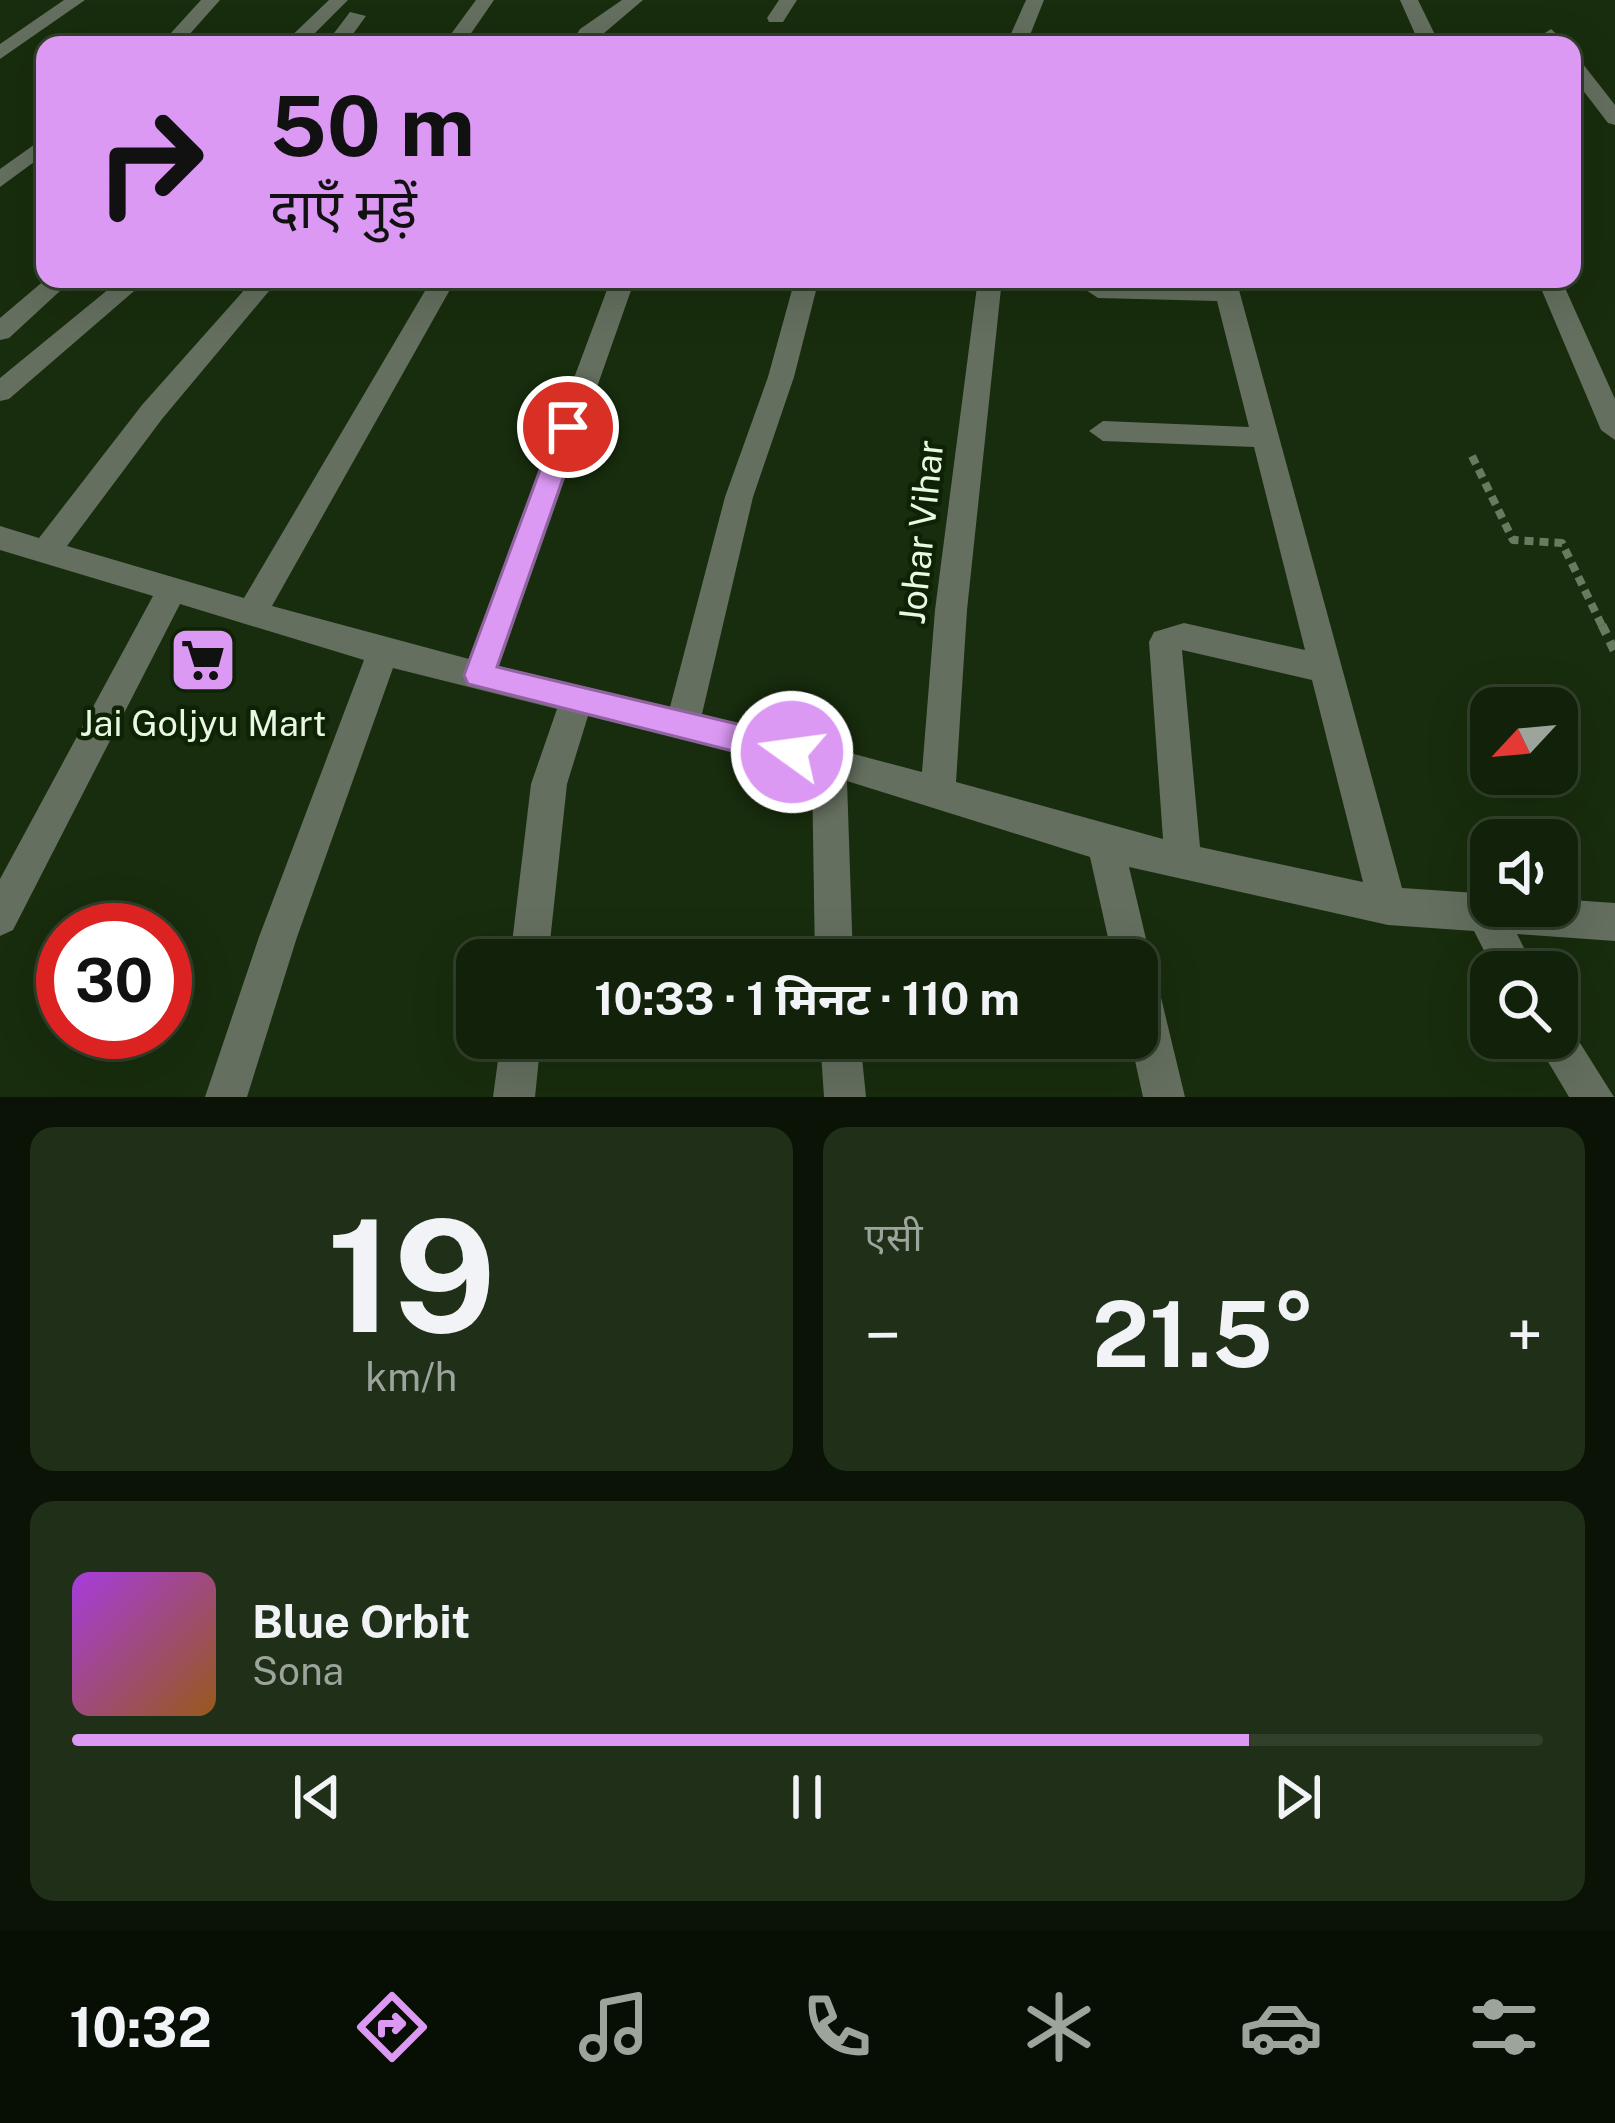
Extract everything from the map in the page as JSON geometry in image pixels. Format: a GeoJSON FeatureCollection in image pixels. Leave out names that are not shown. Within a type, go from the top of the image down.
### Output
{"type":"FeatureCollection","features":[{"type":"Feature","properties":{"kind":"street"},"geometry":{"type":"LineString","coordinates":[[0,53],[76,0]]}},
{"type":"Feature","properties":{"kind":"street"},"geometry":{"type":"LineString","coordinates":[[178,36],[211,0]]}},
{"type":"Feature","properties":{"kind":"street"},"geometry":{"type":"LineString","coordinates":[[301,36],[339,0]]}},
{"type":"Feature","properties":{"kind":"street"},"geometry":{"type":"LineString","coordinates":[[459,36],[485,0]]}},
{"type":"Feature","properties":{"kind":"street"},"geometry":{"type":"LineString","coordinates":[[585,36],[634,0]]}},
{"type":"Feature","properties":{"kind":"street"},"geometry":{"type":"LineString","coordinates":[[776,19],[788,0]]}},
{"type":"Feature","properties":{"kind":"street"},"geometry":{"type":"LineString","coordinates":[[1020,36],[1035,0]]}},
{"type":"Feature","properties":{"kind":"street"},"geometry":{"type":"LineString","coordinates":[[1409,0],[1426,36]]}},
{"type":"Feature","properties":{"kind":"street"},"geometry":{"type":"LineString","coordinates":[[341,36],[357,16]]}},
{"type":"Feature","properties":{"kind":"street"},"geometry":{"type":"LineString","coordinates":[[0,34],[23,37]]}},
{"type":"Feature","properties":{"kind":"street"},"geometry":{"type":"LineString","coordinates":[[1581,75],[1615,119]]}},
{"type":"Feature","properties":{"kind":"street"},"geometry":{"type":"LineString","coordinates":[[0,180],[36,150]]}},
{"type":"Feature","properties":{"kind":"street"},"geometry":{"type":"LineString","coordinates":[[0,332],[51,288]]}},
{"type":"Feature","properties":{"kind":"street"},"geometry":{"type":"LineString","coordinates":[[0,392],[125,288]]}},
{"type":"Feature","properties":{"kind":"street"},"geometry":{"type":"LineString","coordinates":[[46,551],[152,412],[259,288]]}},
{"type":"Feature","properties":{"kind":"street"},"geometry":{"type":"LineString","coordinates":[[253,612],[439,288]]}},
{"type":"Feature","properties":{"kind":"street"},"geometry":{"type":"LineString","coordinates":[[479,675],[620,288]]}},
{"type":"Feature","properties":{"kind":"street"},"geometry":{"type":"LineString","coordinates":[[682,725],[739,497],[782,377],[805,288]]}},
{"type":"Feature","properties":{"kind":"street","name":"Johar Vihar"},"geometry":{"type":"LineString","coordinates":[[938,794],[950,610],[989,288]]}},
{"type":"Feature","properties":{"kind":"street"},"geometry":{"type":"LineString","coordinates":[[1098,290],[1162,288]]}},
{"type":"Feature","properties":{"kind":"street"},"geometry":{"type":"LineString","coordinates":[[1227,288],[1388,906]]}},
{"type":"Feature","properties":{"kind":"street"},"geometry":{"type":"LineString","coordinates":[[1553,288],[1615,430]]}},
{"type":"Feature","properties":{"kind":"street"},"geometry":{"type":"LineString","coordinates":[[1103,431],[1266,438]]}},
{"type":"Feature","properties":{"kind":"street"},"geometry":{"type":"LineString","coordinates":[[0,538],[382,652],[829,760],[1105,844],[1388,906],[1470,912]]}},
{"type":"Feature","properties":{"kind":"street"},"geometry":{"type":"LineString","coordinates":[[0,917],[172,588]]}},
{"type":"Feature","properties":{"kind":"street"},"geometry":{"type":"LineString","coordinates":[[1183,863],[1165,642],[1184,636],[1326,669]]}},
{"type":"Feature","properties":{"kind":"street"},"geometry":{"type":"LineString","coordinates":[[226,1097],[278,937],[382,652]]}},
{"type":"Feature","properties":{"kind":"street"},"geometry":{"type":"LineString","coordinates":[[531,939],[549,784],[576,701]]}},
{"type":"Feature","properties":{"kind":"street"},"geometry":{"type":"LineString","coordinates":[[829,760],[833,939]]}},
{"type":"Feature","properties":{"kind":"street"},"geometry":{"type":"LineString","coordinates":[[1105,844],[1127,939]]}},
{"type":"Feature","properties":{"kind":"street"},"geometry":{"type":"LineString","coordinates":[[1578,919],[1615,922]]}},
{"type":"Feature","properties":{"kind":"street"},"geometry":{"type":"LineString","coordinates":[[514,1097],[519,1059]]}},
{"type":"Feature","properties":{"kind":"street"},"geometry":{"type":"LineString","coordinates":[[841,1059],[844,1097]]}},
{"type":"Feature","properties":{"kind":"street"},"geometry":{"type":"LineString","coordinates":[[1155,1059],[1164,1097]]}},
{"type":"Feature","properties":{"kind":"street"},"geometry":{"type":"LineString","coordinates":[[1569,1059],[1593,1097]]}},
{"type":"Feature","properties":{"kind":"path"},"geometry":{"type":"LineString","coordinates":[[1472,456],[1513,540],[1562,543],[1615,652]]}},
{"type":"Feature","properties":{"kind":"place","name":"Jai Goljyu Mart"},"geometry":{"type":"Point","coordinates":[203,660]}},
{"type":"Feature","properties":{"kind":"route"},"geometry":{"type":"LineString","coordinates":[[568,427],[479,675],[792,752]]}}]}
